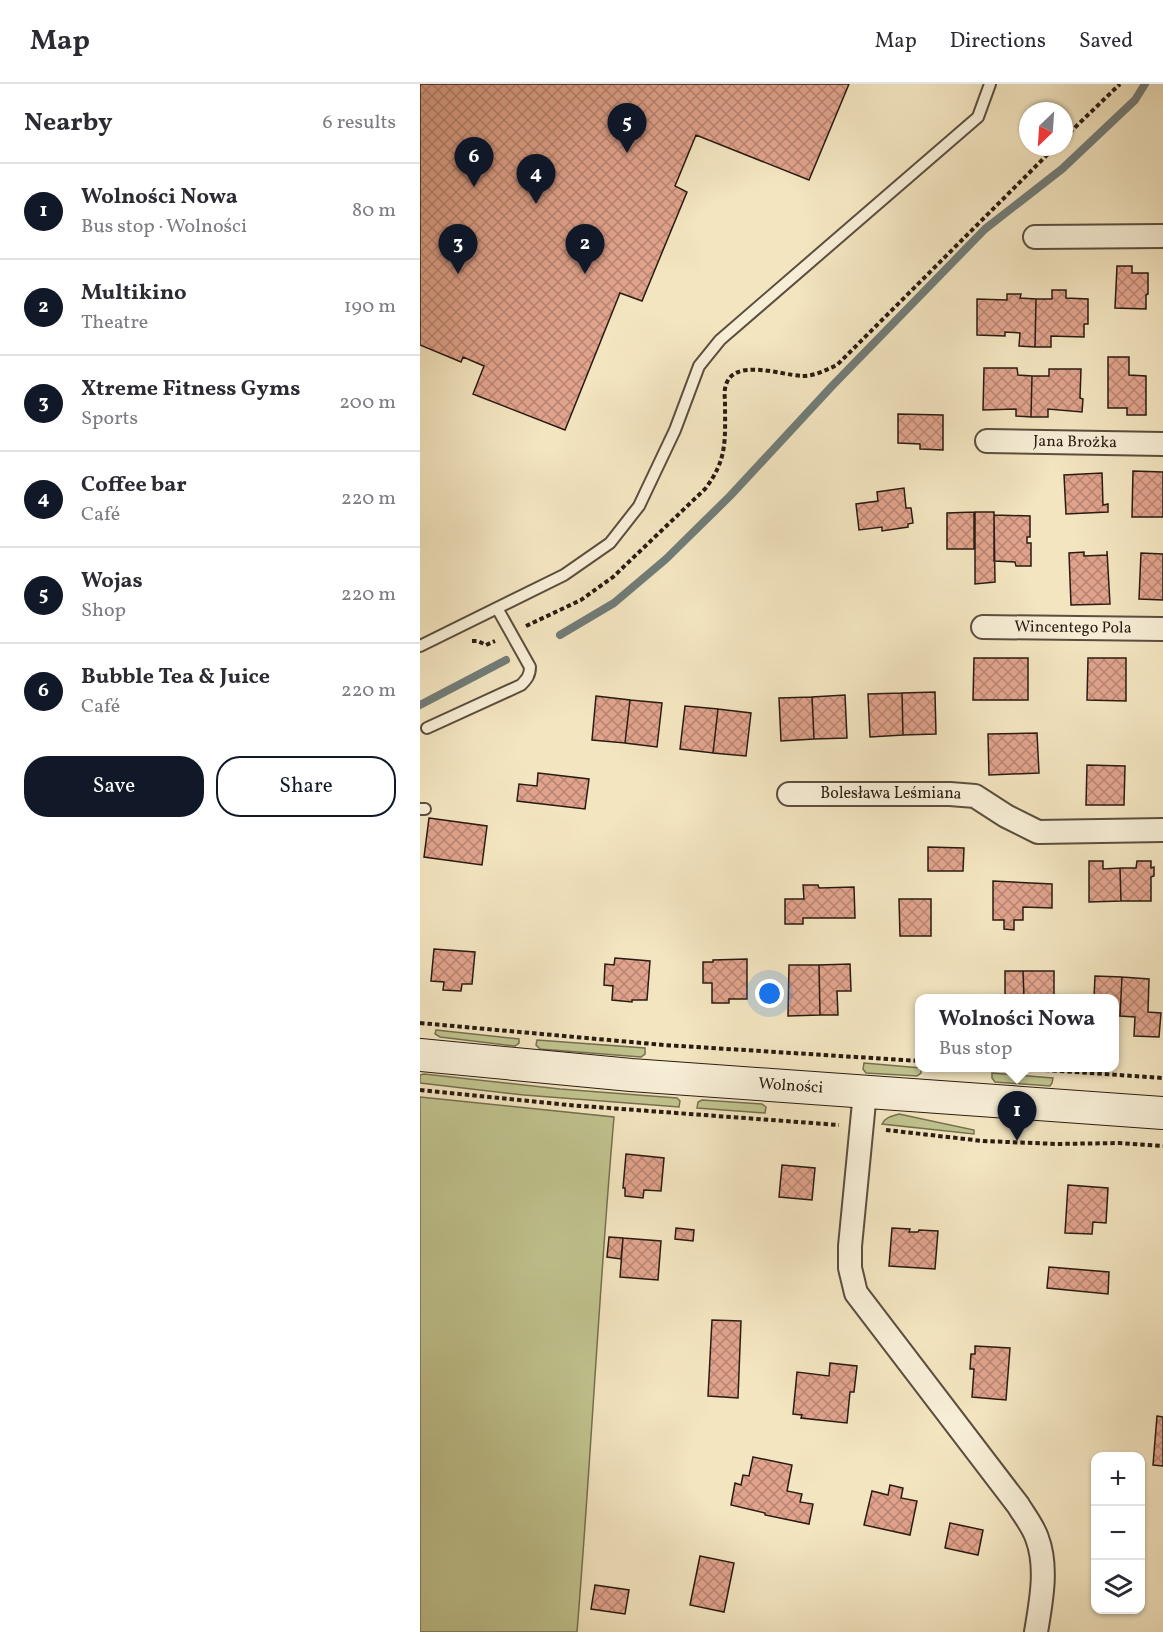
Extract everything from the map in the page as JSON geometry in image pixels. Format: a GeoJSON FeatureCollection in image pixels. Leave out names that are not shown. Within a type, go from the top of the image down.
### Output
{"type":"FeatureCollection","features":[{"type":"Feature","properties":{"kind":"main road","name":"Wolności"},"geometry":{"type":"LineString","coordinates":[[420,1055],[631,1075],[1163,1113]]}},
{"type":"Feature","properties":{"kind":"street"},"geometry":{"type":"LineString","coordinates":[[1035,237],[1163,236]]}},
{"type":"Feature","properties":{"kind":"street","name":"Jana Brożka"},"geometry":{"type":"LineString","coordinates":[[987,441],[1163,444]]}},
{"type":"Feature","properties":{"kind":"street","name":"Wincentego Pola"},"geometry":{"type":"LineString","coordinates":[[983,627],[1163,629]]}},
{"type":"Feature","properties":{"kind":"street","name":"Bolesława Leśmiana"},"geometry":{"type":"LineString","coordinates":[[789,794],[975,796],[1006,816],[1038,832],[1163,830]]}},
{"type":"Feature","properties":{"kind":"street"},"geometry":{"type":"LineString","coordinates":[[865,1092],[850,1246],[850,1268],[856,1293],[1018,1505],[1037,1537],[1043,1569],[1042,1596],[1036,1632]]}},
{"type":"Feature","properties":{"kind":"lane"},"geometry":{"type":"LineString","coordinates":[[420,646],[564,575],[610,543],[639,506],[675,430],[699,366],[720,340],[978,117],[990,84]]}},
{"type":"Feature","properties":{"kind":"lane"},"geometry":{"type":"LineString","coordinates":[[427,728],[521,685],[527,679],[530,667],[497,608]]}},
{"type":"Feature","properties":{"kind":"path"},"geometry":{"type":"LineString","coordinates":[[1073,129],[1120,84]]}},
{"type":"Feature","properties":{"kind":"path"},"geometry":{"type":"LineString","coordinates":[[471,641],[478,641],[486,645],[581,600],[613,578],[705,489],[714,476],[722,459],[725,441],[725,388],[729,379],[738,371],[748,369],[804,376],[819,374],[837,365],[1046,156]]}},
{"type":"Feature","properties":{"kind":"path"},"geometry":{"type":"LineString","coordinates":[[420,1023],[664,1045],[915,1061]]}},
{"type":"Feature","properties":{"kind":"path"},"geometry":{"type":"LineString","coordinates":[[1075,1072],[1163,1078]]}},
{"type":"Feature","properties":{"kind":"path"},"geometry":{"type":"LineString","coordinates":[[420,1090],[580,1106],[861,1127],[983,1141],[1163,1146]]}},
{"type":"Feature","properties":{"kind":"green space"},"geometry":{"type":"Polygon","coordinates":[[[436,1030],[519,1039],[519,1043],[515,1046],[440,1037],[435,1034],[436,1030]]]}},
{"type":"Feature","properties":{"kind":"green space"},"geometry":{"type":"Polygon","coordinates":[[[537,1040],[645,1048],[645,1054],[641,1057],[540,1049],[536,1045],[537,1040]]]}},
{"type":"Feature","properties":{"kind":"green space"},"geometry":{"type":"Polygon","coordinates":[[[864,1063],[915,1067],[915,1072],[921,1073],[917,1076],[866,1073],[863,1069],[864,1063]]]}},
{"type":"Feature","properties":{"kind":"green space"},"geometry":{"type":"Polygon","coordinates":[[[992,1073],[1053,1078],[1050,1086],[995,1082],[992,1073]]]}},
{"type":"Feature","properties":{"kind":"green space"},"geometry":{"type":"Polygon","coordinates":[[[420,1075],[560,1089],[677,1098],[680,1101],[679,1107],[524,1095],[420,1083],[420,1075]]]}},
{"type":"Feature","properties":{"kind":"green space"},"geometry":{"type":"Polygon","coordinates":[[[420,1097],[614,1117],[577,1632],[420,1632],[420,1097]]]}},
{"type":"Feature","properties":{"kind":"green space"},"geometry":{"type":"Polygon","coordinates":[[[702,1100],[762,1104],[766,1107],[765,1113],[697,1108],[698,1102],[702,1100]]]}},
{"type":"Feature","properties":{"kind":"green space"},"geometry":{"type":"Polygon","coordinates":[[[899,1114],[974,1130],[974,1134],[882,1124],[887,1118],[899,1114]]]}},
{"type":"Feature","properties":{"kind":"building"},"geometry":{"type":"Polygon","coordinates":[[[420,84],[849,84],[809,180],[696,135],[675,186],[687,192],[642,301],[620,293],[565,430],[473,394],[484,366],[463,357],[461,362],[420,345],[420,84]]]}},
{"type":"Feature","properties":{"kind":"building"},"geometry":{"type":"Polygon","coordinates":[[[1117,266],[1132,266],[1132,273],[1148,273],[1146,309],[1115,308],[1117,266]]]}},
{"type":"Feature","properties":{"kind":"building"},"geometry":{"type":"Polygon","coordinates":[[[1052,290],[1066,290],[1066,298],[1088,299],[1088,324],[1084,324],[1084,337],[1051,336],[1051,347],[1035,347],[1036,299],[1052,299],[1052,290]]]}},
{"type":"Feature","properties":{"kind":"building"},"geometry":{"type":"Polygon","coordinates":[[[1007,294],[1021,294],[1020,298],[1036,299],[1035,347],[1019,346],[1020,333],[1005,332],[1005,336],[977,335],[977,299],[1007,300],[1007,294]]]}},
{"type":"Feature","properties":{"kind":"building"},"geometry":{"type":"Polygon","coordinates":[[[1108,357],[1129,357],[1129,375],[1146,376],[1146,415],[1127,415],[1127,408],[1108,408],[1108,357]]]}},
{"type":"Feature","properties":{"kind":"building"},"geometry":{"type":"Polygon","coordinates":[[[984,368],[1017,368],[1018,375],[1032,376],[1031,417],[1016,416],[1016,409],[983,410],[984,368]]]}},
{"type":"Feature","properties":{"kind":"building"},"geometry":{"type":"Polygon","coordinates":[[[1049,369],[1081,369],[1082,412],[1048,409],[1048,417],[1031,417],[1032,376],[1049,376],[1049,369]]]}},
{"type":"Feature","properties":{"kind":"building"},"geometry":{"type":"Polygon","coordinates":[[[898,414],[943,415],[943,450],[920,449],[920,444],[898,443],[898,414]]]}},
{"type":"Feature","properties":{"kind":"building"},"geometry":{"type":"Polygon","coordinates":[[[1133,471],[1163,472],[1163,517],[1132,517],[1133,471]]]}},
{"type":"Feature","properties":{"kind":"building"},"geometry":{"type":"Polygon","coordinates":[[[1102,473],[1103,505],[1108,504],[1108,512],[1066,514],[1064,475],[1102,473]]]}},
{"type":"Feature","properties":{"kind":"building"},"geometry":{"type":"Polygon","coordinates":[[[904,488],[906,508],[911,508],[913,523],[908,524],[908,527],[882,531],[882,527],[859,530],[856,504],[878,501],[877,492],[904,488]]]}},
{"type":"Feature","properties":{"kind":"building"},"geometry":{"type":"Polygon","coordinates":[[[974,512],[974,549],[947,549],[947,513],[974,512]]]}},
{"type":"Feature","properties":{"kind":"building"},"geometry":{"type":"Polygon","coordinates":[[[975,512],[994,512],[995,582],[975,584],[975,512]]]}},
{"type":"Feature","properties":{"kind":"building"},"geometry":{"type":"Polygon","coordinates":[[[994,515],[1030,516],[1030,537],[1027,537],[1027,543],[1031,543],[1031,566],[1016,566],[1015,562],[994,561],[994,515]]]}},
{"type":"Feature","properties":{"kind":"building"},"geometry":{"type":"Polygon","coordinates":[[[1107,551],[1110,604],[1071,605],[1069,553],[1084,552],[1084,556],[1107,555],[1107,551]]]}},
{"type":"Feature","properties":{"kind":"building"},"geometry":{"type":"Polygon","coordinates":[[[1141,553],[1163,554],[1163,600],[1139,599],[1141,553]]]}},
{"type":"Feature","properties":{"kind":"building"},"geometry":{"type":"Polygon","coordinates":[[[974,658],[1028,658],[1028,700],[973,700],[974,658]]]}},
{"type":"Feature","properties":{"kind":"building"},"geometry":{"type":"Polygon","coordinates":[[[1088,658],[1126,658],[1126,701],[1087,700],[1088,658]]]}},
{"type":"Feature","properties":{"kind":"building"},"geometry":{"type":"Polygon","coordinates":[[[935,692],[936,734],[903,735],[902,693],[935,692]]]}},
{"type":"Feature","properties":{"kind":"building"},"geometry":{"type":"Polygon","coordinates":[[[902,693],[903,735],[870,737],[868,694],[902,693]]]}},
{"type":"Feature","properties":{"kind":"building"},"geometry":{"type":"Polygon","coordinates":[[[845,695],[847,738],[814,739],[812,697],[845,695]]]}},
{"type":"Feature","properties":{"kind":"building"},"geometry":{"type":"Polygon","coordinates":[[[596,696],[630,700],[625,743],[592,740],[596,696]]]}},
{"type":"Feature","properties":{"kind":"building"},"geometry":{"type":"Polygon","coordinates":[[[812,697],[814,739],[781,741],[779,698],[812,697]]]}},
{"type":"Feature","properties":{"kind":"building"},"geometry":{"type":"Polygon","coordinates":[[[630,700],[662,703],[657,747],[625,743],[630,700]]]}},
{"type":"Feature","properties":{"kind":"building"},"geometry":{"type":"Polygon","coordinates":[[[685,706],[718,709],[713,753],[680,749],[685,706]]]}},
{"type":"Feature","properties":{"kind":"building"},"geometry":{"type":"Polygon","coordinates":[[[718,709],[751,713],[746,756],[713,753],[718,709]]]}},
{"type":"Feature","properties":{"kind":"building"},"geometry":{"type":"Polygon","coordinates":[[[1037,733],[1039,773],[989,775],[988,734],[1037,733]]]}},
{"type":"Feature","properties":{"kind":"building"},"geometry":{"type":"Polygon","coordinates":[[[1087,765],[1125,766],[1124,805],[1086,805],[1087,765]]]}},
{"type":"Feature","properties":{"kind":"building"},"geometry":{"type":"Polygon","coordinates":[[[538,773],[589,779],[585,809],[517,801],[519,784],[537,786],[538,773]]]}},
{"type":"Feature","properties":{"kind":"building"},"geometry":{"type":"Polygon","coordinates":[[[429,818],[487,826],[482,865],[424,857],[429,818]]]}},
{"type":"Feature","properties":{"kind":"building"},"geometry":{"type":"Polygon","coordinates":[[[928,847],[964,848],[963,871],[928,871],[928,847]]]}},
{"type":"Feature","properties":{"kind":"building"},"geometry":{"type":"Polygon","coordinates":[[[1089,861],[1103,861],[1103,869],[1120,868],[1121,901],[1089,902],[1089,861]]]}},
{"type":"Feature","properties":{"kind":"building"},"geometry":{"type":"Polygon","coordinates":[[[1137,861],[1151,861],[1151,868],[1154,867],[1154,876],[1151,877],[1151,901],[1121,901],[1120,868],[1136,868],[1137,861]]]}},
{"type":"Feature","properties":{"kind":"building"},"geometry":{"type":"Polygon","coordinates":[[[993,881],[1052,884],[1052,908],[1023,907],[1023,920],[1014,920],[1014,930],[1004,929],[1004,920],[993,920],[993,881]]]}},
{"type":"Feature","properties":{"kind":"building"},"geometry":{"type":"Polygon","coordinates":[[[803,885],[818,885],[819,888],[854,887],[855,918],[803,918],[803,924],[785,924],[785,899],[804,899],[803,885]]]}},
{"type":"Feature","properties":{"kind":"building"},"geometry":{"type":"Polygon","coordinates":[[[899,899],[931,899],[931,936],[900,936],[899,899]]]}},
{"type":"Feature","properties":{"kind":"building"},"geometry":{"type":"Polygon","coordinates":[[[434,949],[475,952],[472,984],[462,984],[461,991],[443,990],[444,982],[431,981],[434,949]]]}},
{"type":"Feature","properties":{"kind":"building"},"geometry":{"type":"Polygon","coordinates":[[[615,958],[650,961],[647,1000],[632,1000],[632,1002],[612,1000],[613,986],[604,985],[605,964],[614,965],[615,958]]]}},
{"type":"Feature","properties":{"kind":"building"},"geometry":{"type":"Polygon","coordinates":[[[747,959],[747,999],[729,999],[729,1003],[712,1003],[712,983],[703,983],[703,962],[747,959]]]}},
{"type":"Feature","properties":{"kind":"building"},"geometry":{"type":"Polygon","coordinates":[[[850,964],[851,991],[837,991],[838,1015],[820,1015],[819,965],[850,964]]]}},
{"type":"Feature","properties":{"kind":"building"},"geometry":{"type":"Polygon","coordinates":[[[789,965],[819,965],[820,1015],[788,1016],[789,965]]]}},
{"type":"Feature","properties":{"kind":"building"},"geometry":{"type":"Polygon","coordinates":[[[1005,971],[1023,971],[1024,994],[1005,994],[1005,971]]]}},
{"type":"Feature","properties":{"kind":"building"},"geometry":{"type":"Polygon","coordinates":[[[1023,971],[1054,971],[1054,994],[1024,994],[1023,971]]]}},
{"type":"Feature","properties":{"kind":"building"},"geometry":{"type":"Polygon","coordinates":[[[1095,976],[1122,977],[1120,1016],[1119,994],[1094,994],[1095,976]]]}},
{"type":"Feature","properties":{"kind":"building"},"geometry":{"type":"Polygon","coordinates":[[[1122,977],[1149,979],[1148,1012],[1161,1013],[1159,1037],[1134,1036],[1135,1017],[1120,1016],[1122,977]]]}},
{"type":"Feature","properties":{"kind":"building"},"geometry":{"type":"Polygon","coordinates":[[[626,1154],[664,1158],[661,1191],[644,1190],[643,1198],[625,1196],[625,1188],[623,1188],[626,1154]]]}},
{"type":"Feature","properties":{"kind":"building"},"geometry":{"type":"Polygon","coordinates":[[[782,1165],[815,1168],[812,1200],[779,1197],[782,1165]]]}},
{"type":"Feature","properties":{"kind":"building"},"geometry":{"type":"Polygon","coordinates":[[[1068,1185],[1108,1188],[1106,1223],[1093,1222],[1092,1234],[1065,1233],[1068,1185]]]}},
{"type":"Feature","properties":{"kind":"building"},"geometry":{"type":"Polygon","coordinates":[[[676,1228],[694,1230],[693,1241],[675,1239],[676,1228]]]}},
{"type":"Feature","properties":{"kind":"building"},"geometry":{"type":"Polygon","coordinates":[[[892,1228],[910,1229],[909,1232],[938,1231],[935,1269],[889,1266],[892,1228]]]}},
{"type":"Feature","properties":{"kind":"building"},"geometry":{"type":"Polygon","coordinates":[[[609,1237],[623,1238],[621,1259],[607,1257],[609,1237]]]}},
{"type":"Feature","properties":{"kind":"building"},"geometry":{"type":"Polygon","coordinates":[[[623,1238],[661,1241],[658,1280],[620,1277],[623,1238]]]}},
{"type":"Feature","properties":{"kind":"building"},"geometry":{"type":"Polygon","coordinates":[[[1049,1267],[1109,1272],[1108,1294],[1047,1288],[1049,1267]]]}},
{"type":"Feature","properties":{"kind":"building"},"geometry":{"type":"Polygon","coordinates":[[[712,1320],[741,1321],[738,1398],[708,1396],[712,1320]]]}},
{"type":"Feature","properties":{"kind":"building"},"geometry":{"type":"Polygon","coordinates":[[[975,1346],[1010,1348],[1006,1400],[972,1397],[974,1369],[970,1369],[971,1354],[975,1354],[975,1346]]]}},
{"type":"Feature","properties":{"kind":"building"},"geometry":{"type":"Polygon","coordinates":[[[830,1363],[857,1366],[854,1392],[850,1392],[847,1423],[801,1418],[802,1415],[793,1414],[797,1372],[829,1376],[830,1363]]]}},
{"type":"Feature","properties":{"kind":"building"},"geometry":{"type":"Polygon","coordinates":[[[1157,1416],[1163,1417],[1163,1466],[1153,1465],[1157,1416]]]}},
{"type":"Feature","properties":{"kind":"building"},"geometry":{"type":"Polygon","coordinates":[[[753,1457],[792,1465],[787,1491],[802,1494],[800,1502],[813,1504],[809,1524],[731,1505],[735,1483],[741,1485],[743,1475],[749,1476],[753,1457]]]}},
{"type":"Feature","properties":{"kind":"building"},"geometry":{"type":"Polygon","coordinates":[[[890,1485],[903,1488],[901,1498],[917,1501],[910,1535],[864,1525],[872,1491],[888,1495],[890,1485]]]}},
{"type":"Feature","properties":{"kind":"building"},"geometry":{"type":"Polygon","coordinates":[[[950,1523],[983,1530],[978,1555],[945,1548],[950,1523]]]}},
{"type":"Feature","properties":{"kind":"building"},"geometry":{"type":"Polygon","coordinates":[[[700,1556],[734,1563],[724,1612],[690,1605],[700,1556]]]}},
{"type":"Feature","properties":{"kind":"building"},"geometry":{"type":"Polygon","coordinates":[[[595,1585],[629,1590],[625,1614],[591,1609],[595,1585]]]}},
{"type":"Feature","properties":{"kind":"waterway"},"geometry":{"type":"LineString","coordinates":[[560,635],[614,603],[666,559],[730,496],[833,385],[985,229],[1062,169],[1135,100],[1145,84]]}},
{"type":"Feature","properties":{"kind":"waterway"},"geometry":{"type":"LineString","coordinates":[[420,705],[506,660]]}},
{"type":"Feature","properties":{"kind":"place","name":"Wojas"},"geometry":{"type":"Point","coordinates":[627,153]}},
{"type":"Feature","properties":{"kind":"place","name":"Bubble Tea & Juice"},"geometry":{"type":"Point","coordinates":[474,187]}},
{"type":"Feature","properties":{"kind":"place","name":"Coffee bar"},"geometry":{"type":"Point","coordinates":[536,204]}},
{"type":"Feature","properties":{"kind":"place","name":"Xtreme Fitness Gyms"},"geometry":{"type":"Point","coordinates":[458,274]}},
{"type":"Feature","properties":{"kind":"place","name":"Multikino"},"geometry":{"type":"Point","coordinates":[585,274]}},
{"type":"Feature","properties":{"kind":"place","name":"Wolności Nowa"},"geometry":{"type":"Point","coordinates":[1017,1141]}}]}
